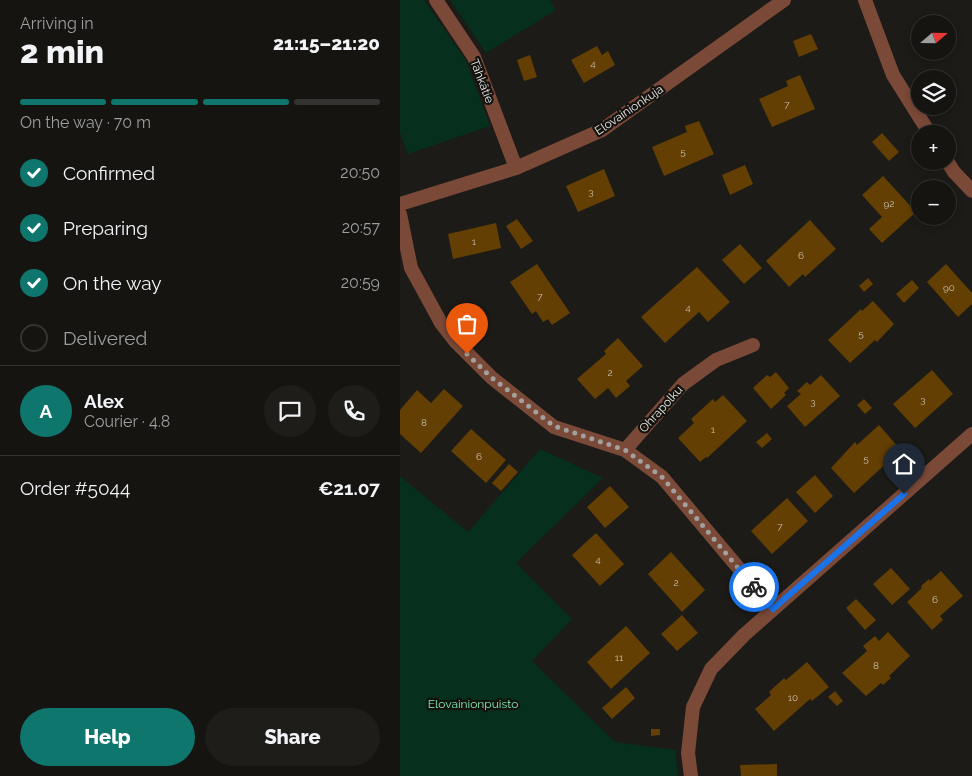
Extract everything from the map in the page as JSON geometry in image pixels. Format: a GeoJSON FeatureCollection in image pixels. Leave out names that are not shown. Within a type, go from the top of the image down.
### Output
{"type":"FeatureCollection","features":[{"type":"Feature","properties":{"kind":"street","name":"Tähkätie"},"geometry":{"type":"LineString","coordinates":[[436,0],[474,57],[516,168]]}},
{"type":"Feature","properties":{"kind":"street","name":"Elovainionkuja"},"geometry":{"type":"LineString","coordinates":[[400,204],[516,168],[602,130],[784,0]]}},
{"type":"Feature","properties":{"kind":"street"},"geometry":{"type":"LineString","coordinates":[[865,0],[893,75],[924,125]]}},
{"type":"Feature","properties":{"kind":"street"},"geometry":{"type":"LineString","coordinates":[[953,170],[972,191]]}},
{"type":"Feature","properties":{"kind":"street"},"geometry":{"type":"LineString","coordinates":[[400,214],[411,268],[442,323],[455,341],[492,378],[554,426],[625,450],[662,477],[773,609]]}},
{"type":"Feature","properties":{"kind":"street","name":"Ohrapolku"},"geometry":{"type":"LineString","coordinates":[[625,450],[683,384],[716,360],[753,345]]}},
{"type":"Feature","properties":{"kind":"street"},"geometry":{"type":"LineString","coordinates":[[690,776],[688,752],[693,707],[711,669],[744,635],[972,434]]}},
{"type":"Feature","properties":{"kind":"green space"},"geometry":{"type":"Polygon","coordinates":[[[400,0],[424,0],[467,62],[490,126],[408,154],[400,133],[400,0]]]}},
{"type":"Feature","properties":{"kind":"green space"},"geometry":{"type":"Polygon","coordinates":[[[450,0],[550,0],[556,10],[486,53],[450,0]]]}},
{"type":"Feature","properties":{"kind":"green space","name":"Elovainionpuisto"},"geometry":{"type":"Polygon","coordinates":[[[540,449],[603,478],[516,563],[572,619],[532,661],[615,742],[675,750],[678,776],[400,776],[400,476],[468,532],[540,449]]]}},
{"type":"Feature","properties":{"kind":"building"},"geometry":{"type":"Polygon","coordinates":[[[811,34],[818,49],[799,57],[793,41],[811,34]]]}},
{"type":"Feature","properties":{"kind":"building"},"geometry":{"type":"Polygon","coordinates":[[[597,46],[602,55],[608,51],[615,65],[584,83],[571,60],[597,46]]]}},
{"type":"Feature","properties":{"kind":"building"},"geometry":{"type":"Polygon","coordinates":[[[530,55],[537,77],[524,81],[517,60],[530,55]]]}},
{"type":"Feature","properties":{"kind":"building"},"geometry":{"type":"Polygon","coordinates":[[[800,75],[815,109],[772,127],[759,99],[788,86],[786,81],[800,75]]]}},
{"type":"Feature","properties":{"kind":"building"},"geometry":{"type":"Polygon","coordinates":[[[699,121],[714,154],[664,176],[652,147],[687,132],[685,126],[699,121]]]}},
{"type":"Feature","properties":{"kind":"building"},"geometry":{"type":"Polygon","coordinates":[[[882,133],[899,152],[889,161],[872,142],[882,133]]]}},
{"type":"Feature","properties":{"kind":"building"},"geometry":{"type":"Polygon","coordinates":[[[745,165],[753,184],[730,195],[722,175],[745,165]]]}},
{"type":"Feature","properties":{"kind":"building"},"geometry":{"type":"Polygon","coordinates":[[[604,169],[615,196],[578,212],[566,186],[604,169]]]}},
{"type":"Feature","properties":{"kind":"building"},"geometry":{"type":"Polygon","coordinates":[[[883,176],[911,207],[911,217],[882,243],[869,229],[882,217],[862,195],[883,176]]]}},
{"type":"Feature","properties":{"kind":"building"},"geometry":{"type":"Polygon","coordinates":[[[517,219],[533,241],[521,249],[506,226],[517,219]]]}},
{"type":"Feature","properties":{"kind":"building"},"geometry":{"type":"Polygon","coordinates":[[[810,220],[836,249],[805,277],[803,274],[789,287],[766,261],[810,220]]]}},
{"type":"Feature","properties":{"kind":"building"},"geometry":{"type":"Polygon","coordinates":[[[496,223],[501,248],[453,259],[448,234],[496,223]]]}},
{"type":"Feature","properties":{"kind":"building"},"geometry":{"type":"Polygon","coordinates":[[[740,244],[762,268],[744,284],[722,260],[740,244]]]}},
{"type":"Feature","properties":{"kind":"building"},"geometry":{"type":"Polygon","coordinates":[[[537,264],[570,313],[552,325],[548,319],[543,322],[536,311],[532,314],[510,282],[537,264]]]}},
{"type":"Feature","properties":{"kind":"building"},"geometry":{"type":"Polygon","coordinates":[[[946,264],[972,293],[972,304],[958,317],[927,282],[946,264]]]}},
{"type":"Feature","properties":{"kind":"building"},"geometry":{"type":"Polygon","coordinates":[[[697,267],[730,302],[708,322],[699,312],[665,343],[641,317],[697,267]]]}},
{"type":"Feature","properties":{"kind":"building"},"geometry":{"type":"Polygon","coordinates":[[[868,278],[873,284],[864,292],[859,286],[868,278]]]}},
{"type":"Feature","properties":{"kind":"building"},"geometry":{"type":"Polygon","coordinates":[[[912,280],[919,288],[904,303],[896,294],[912,280]]]}},
{"type":"Feature","properties":{"kind":"building"},"geometry":{"type":"Polygon","coordinates":[[[873,301],[894,324],[877,342],[875,340],[850,363],[828,340],[861,309],[862,311],[873,301]]]}},
{"type":"Feature","properties":{"kind":"building"},"geometry":{"type":"Polygon","coordinates":[[[618,338],[643,366],[626,381],[630,386],[616,398],[608,388],[595,399],[577,379],[606,354],[604,351],[618,338]]]}},
{"type":"Feature","properties":{"kind":"building"},"geometry":{"type":"Polygon","coordinates":[[[932,370],[953,394],[915,428],[893,404],[932,370]]]}},
{"type":"Feature","properties":{"kind":"building"},"geometry":{"type":"Polygon","coordinates":[[[776,372],[789,388],[784,393],[786,395],[771,409],[753,388],[767,375],[770,377],[776,372]]]}},
{"type":"Feature","properties":{"kind":"building"},"geometry":{"type":"Polygon","coordinates":[[[821,375],[840,396],[805,427],[787,406],[801,394],[797,391],[807,382],[810,385],[821,375]]]}},
{"type":"Feature","properties":{"kind":"building"},"geometry":{"type":"Polygon","coordinates":[[[444,389],[463,406],[421,453],[400,434],[400,410],[417,390],[431,403],[444,389]]]}},
{"type":"Feature","properties":{"kind":"building"},"geometry":{"type":"Polygon","coordinates":[[[723,395],[747,421],[707,458],[700,462],[678,438],[694,423],[691,419],[713,399],[715,402],[723,395]]]}},
{"type":"Feature","properties":{"kind":"building"},"geometry":{"type":"Polygon","coordinates":[[[864,399],[872,408],[865,414],[857,405],[864,399]]]}},
{"type":"Feature","properties":{"kind":"building"},"geometry":{"type":"Polygon","coordinates":[[[879,425],[899,448],[889,457],[891,459],[854,493],[831,468],[855,442],[857,445],[879,425]]]}},
{"type":"Feature","properties":{"kind":"building"},"geometry":{"type":"Polygon","coordinates":[[[471,429],[506,460],[486,483],[451,451],[471,429]]]}},
{"type":"Feature","properties":{"kind":"building"},"geometry":{"type":"Polygon","coordinates":[[[767,433],[772,439],[762,448],[756,442],[767,433]]]}},
{"type":"Feature","properties":{"kind":"building"},"geometry":{"type":"Polygon","coordinates":[[[509,464],[518,472],[501,491],[492,483],[509,464]]]}},
{"type":"Feature","properties":{"kind":"building"},"geometry":{"type":"Polygon","coordinates":[[[815,475],[833,496],[815,513],[796,492],[815,475]]]}},
{"type":"Feature","properties":{"kind":"building"},"geometry":{"type":"Polygon","coordinates":[[[610,486],[629,507],[605,528],[587,507],[610,486]]]}},
{"type":"Feature","properties":{"kind":"building"},"geometry":{"type":"Polygon","coordinates":[[[787,498],[808,521],[772,554],[751,531],[787,498]]]}},
{"type":"Feature","properties":{"kind":"building"},"geometry":{"type":"Polygon","coordinates":[[[596,533],[624,564],[600,586],[572,555],[596,533]]]}},
{"type":"Feature","properties":{"kind":"building"},"geometry":{"type":"Polygon","coordinates":[[[671,552],[705,590],[682,612],[648,574],[671,552]]]}},
{"type":"Feature","properties":{"kind":"building"},"geometry":{"type":"Polygon","coordinates":[[[891,568],[910,589],[892,605],[873,584],[891,568]]]}},
{"type":"Feature","properties":{"kind":"building"},"geometry":{"type":"Polygon","coordinates":[[[941,571],[963,596],[940,616],[943,620],[932,630],[907,602],[922,588],[921,586],[941,571]]]}},
{"type":"Feature","properties":{"kind":"building"},"geometry":{"type":"Polygon","coordinates":[[[856,599],[876,620],[865,630],[846,608],[856,599]]]}},
{"type":"Feature","properties":{"kind":"building"},"geometry":{"type":"Polygon","coordinates":[[[682,615],[698,633],[677,651],[661,634],[682,615]]]}},
{"type":"Feature","properties":{"kind":"building"},"geometry":{"type":"Polygon","coordinates":[[[626,626],[650,653],[611,689],[587,662],[626,626]]]}},
{"type":"Feature","properties":{"kind":"building"},"geometry":{"type":"Polygon","coordinates":[[[888,632],[910,656],[889,676],[891,678],[883,685],[881,683],[866,696],[842,673],[867,651],[863,646],[875,636],[879,641],[888,632]]]}},
{"type":"Feature","properties":{"kind":"building"},"geometry":{"type":"Polygon","coordinates":[[[807,662],[829,687],[812,701],[810,699],[774,731],[755,709],[771,695],[769,692],[784,678],[786,680],[807,662]]]}},
{"type":"Feature","properties":{"kind":"building"},"geometry":{"type":"Polygon","coordinates":[[[626,687],[635,698],[612,719],[602,708],[626,687]]]}},
{"type":"Feature","properties":{"kind":"building"},"geometry":{"type":"Polygon","coordinates":[[[835,691],[843,701],[837,706],[828,697],[835,691]]]}},
{"type":"Feature","properties":{"kind":"building"},"geometry":{"type":"Polygon","coordinates":[[[651,729],[660,729],[660,735],[651,736],[651,729]]]}},
{"type":"Feature","properties":{"kind":"building"},"geometry":{"type":"Polygon","coordinates":[[[777,764],[777,776],[741,776],[740,765],[777,764]]]}},
{"type":"Feature","properties":{"kind":"way so far"},"geometry":{"type":"LineString","coordinates":[[467,354],[492,378],[554,426],[625,450],[662,477],[754,587]]}},
{"type":"Feature","properties":{"kind":"route"},"geometry":{"type":"LineString","coordinates":[[754,587],[773,609],[904,494]]}}]}
